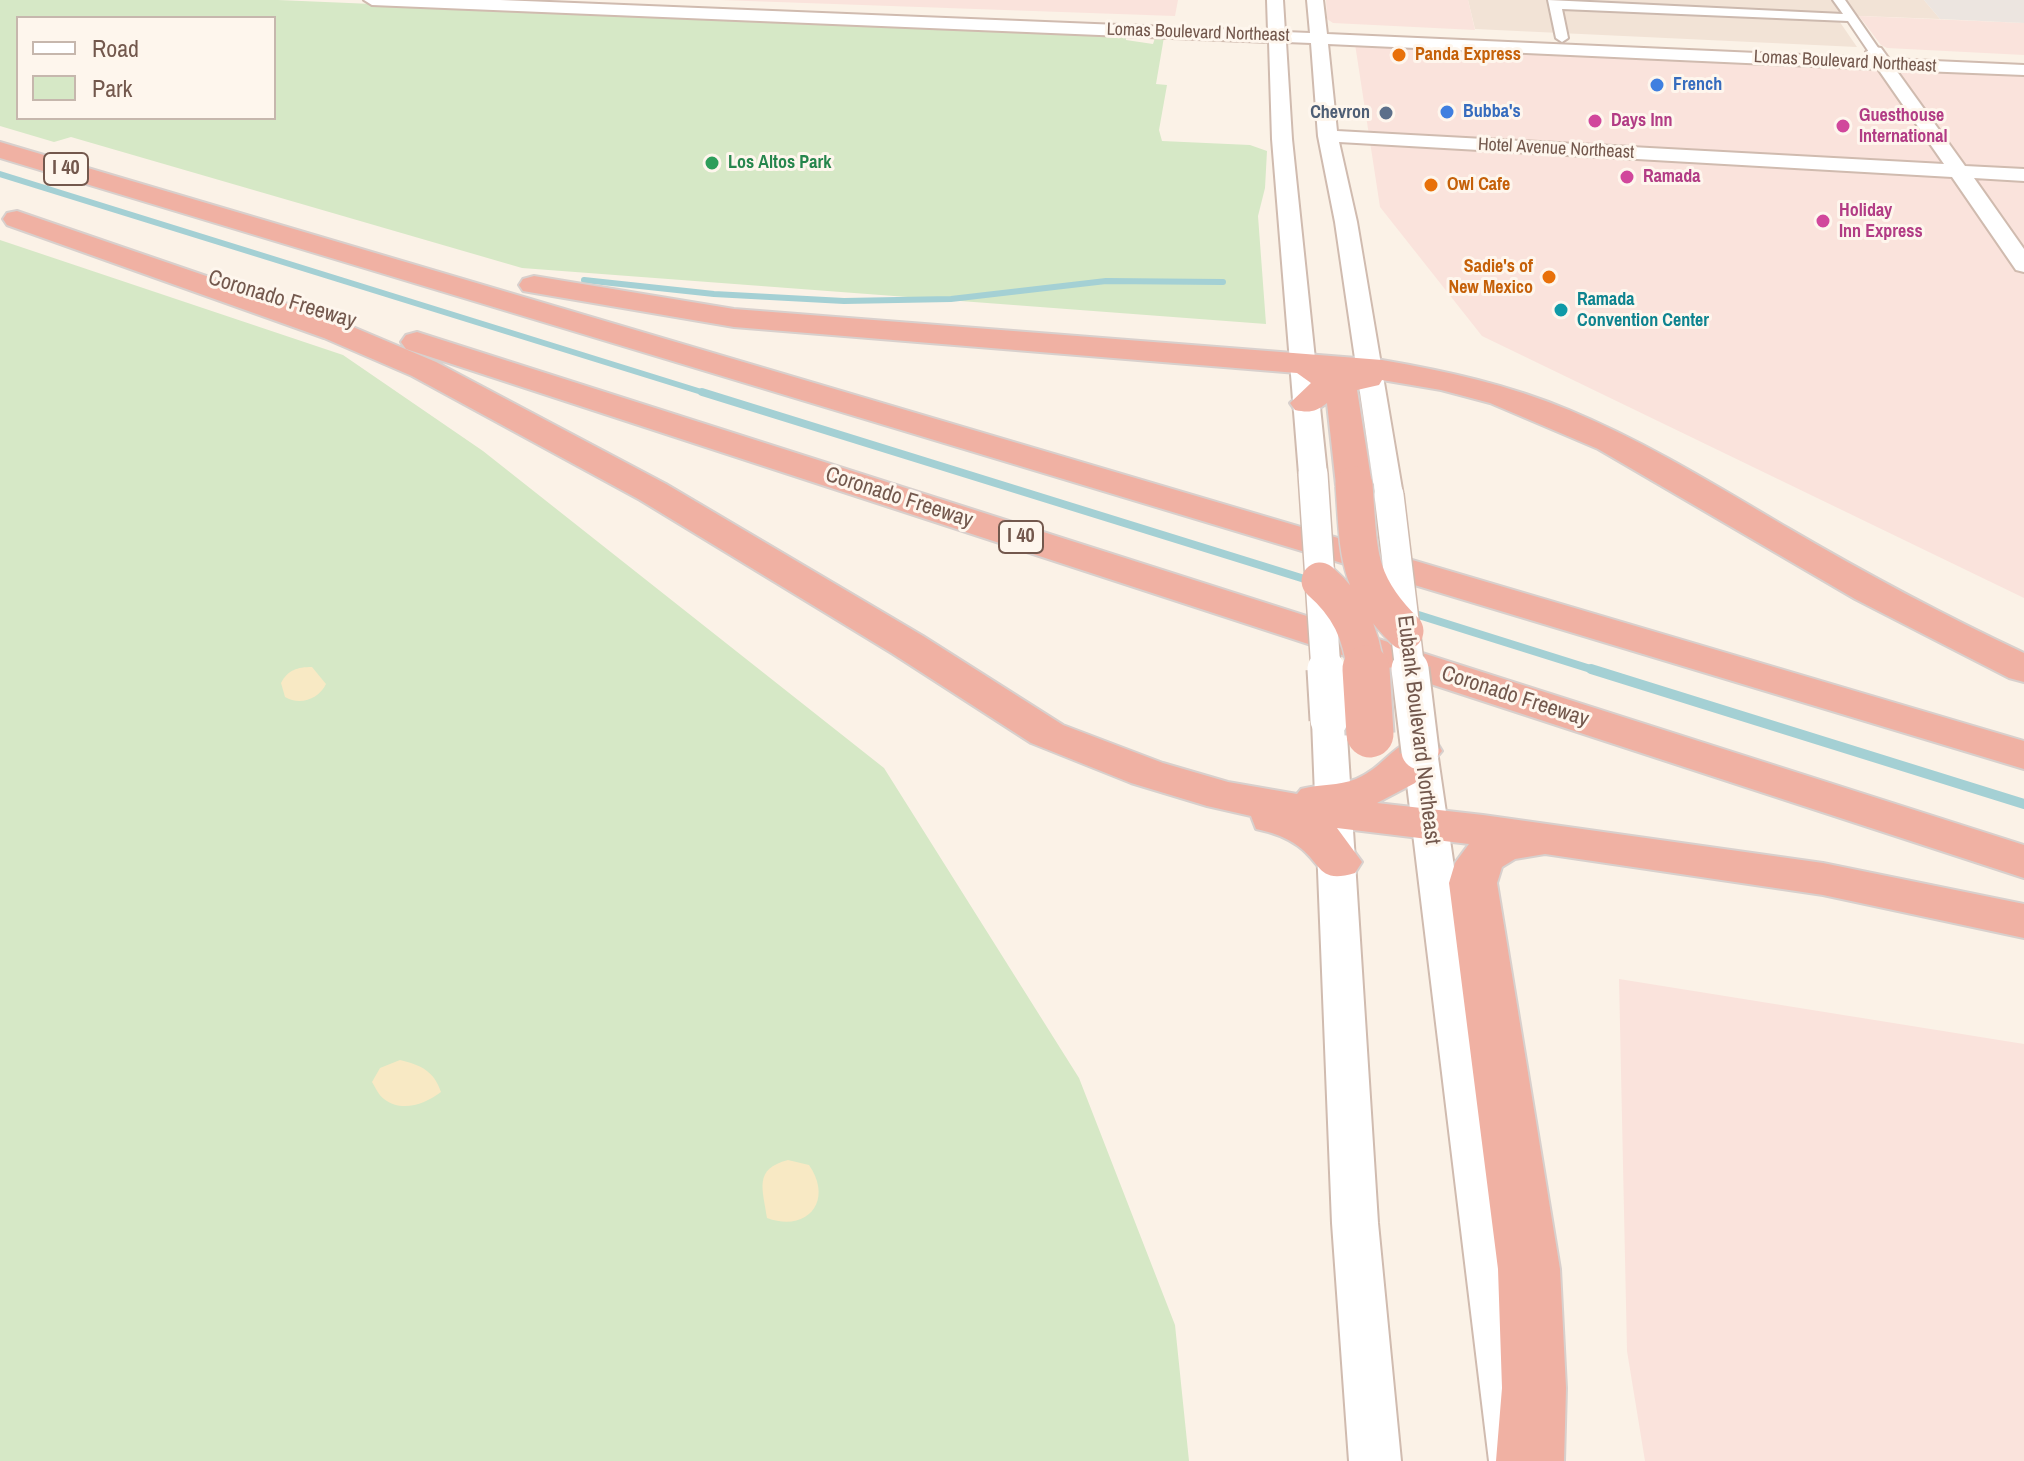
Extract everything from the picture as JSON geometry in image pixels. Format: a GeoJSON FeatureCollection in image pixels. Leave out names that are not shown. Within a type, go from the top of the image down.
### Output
{"type":"FeatureCollection","features":[{"type":"Feature","properties":{"kind":"highway","name":"I 40"},"geometry":{"type":"LineString","coordinates":[[0,150],[2024,755]]}},
{"type":"Feature","properties":{"kind":"highway"},"geometry":{"type":"LineString","coordinates":[[132,187],[507,280],[640,305],[856,330],[1266,362],[1305,379],[1336,384],[1369,366],[1404,379],[1499,397]]}},
{"type":"Feature","properties":{"kind":"highway"},"geometry":{"type":"LineString","coordinates":[[8,216],[335,331],[424,369],[653,492],[908,645],[1047,734],[1147,773],[1223,796],[1329,821],[1403,772],[1420,751]]}},
{"type":"Feature","properties":{"kind":"highway","name":"Coronado Freeway"},"geometry":{"type":"LineString","coordinates":[[8,216],[502,369],[2024,862]]}},
{"type":"Feature","properties":{"kind":"highway"},"geometry":{"type":"LineString","coordinates":[[1305,379],[1369,366],[1476,388],[1539,409],[1613,441],[1853,581],[2024,669]]}},
{"type":"Feature","properties":{"kind":"highway"},"geometry":{"type":"LineString","coordinates":[[1336,384],[1344,400],[1372,490],[1361,564],[1367,585],[1382,609],[1405,631]]}},
{"type":"Feature","properties":{"kind":"highway"},"geometry":{"type":"LineString","coordinates":[[1320,581],[1343,600],[1360,633],[1349,727],[1382,786],[1402,805],[1429,821]]}},
{"type":"Feature","properties":{"kind":"highway"},"geometry":{"type":"LineString","coordinates":[[1147,773],[1148,780],[1160,789],[1286,821],[1429,821],[1823,879],[2024,921]]}},
{"type":"Feature","properties":{"kind":"highway"},"geometry":{"type":"LineString","coordinates":[[1530,1461],[1534,1388],[1529,1269],[1473,883],[1477,864],[1495,849],[1525,842],[1566,843]]}},
{"type":"Feature","properties":{"kind":"main road","name":"Lomas Boulevard Northeast"},"geometry":{"type":"LineString","coordinates":[[372,0],[1276,30]]}},
{"type":"Feature","properties":{"kind":"main road","name":"Lomas Boulevard Northeast"},"geometry":{"type":"LineString","coordinates":[[659,0],[943,11],[1680,54],[2024,60]]}},
{"type":"Feature","properties":{"kind":"main road"},"geometry":{"type":"LineString","coordinates":[[1275,0],[1276,30],[1308,150],[1331,207],[1346,222]]}},
{"type":"Feature","properties":{"kind":"main road"},"geometry":{"type":"LineString","coordinates":[[1315,0],[1318,32],[1308,150],[1305,379],[1320,581]]}},
{"type":"Feature","properties":{"kind":"main road"},"geometry":{"type":"LineString","coordinates":[[815,16],[932,17],[943,11]]}},
{"type":"Feature","properties":{"kind":"main road","name":"Lomas Boulevard Northeast"},"geometry":{"type":"LineString","coordinates":[[1318,32],[1562,38],[2024,70]]}},
{"type":"Feature","properties":{"kind":"main road"},"geometry":{"type":"LineString","coordinates":[[1680,54],[1851,68],[1880,77],[1904,91]]}},
{"type":"Feature","properties":{"kind":"main road"},"geometry":{"type":"LineString","coordinates":[[1879,58],[2024,265]]}},
{"type":"Feature","properties":{"kind":"main road"},"geometry":{"type":"LineString","coordinates":[[1308,150],[1346,222],[1369,366],[1372,490]]}},
{"type":"Feature","properties":{"kind":"main road","name":"Hotel Avenue Northeast"},"geometry":{"type":"LineString","coordinates":[[1308,150],[1836,165],[2024,175]]}},
{"type":"Feature","properties":{"kind":"main road"},"geometry":{"type":"LineString","coordinates":[[1836,165],[1922,181],[1987,210]]}},
{"type":"Feature","properties":{"kind":"main road"},"geometry":{"type":"LineString","coordinates":[[1987,210],[2000,194],[2024,185]]}},
{"type":"Feature","properties":{"kind":"main road","name":"Eubank Boulevard Northeast"},"geometry":{"type":"LineString","coordinates":[[1405,631],[1515,1461]]}},
{"type":"Feature","properties":{"kind":"main road"},"geometry":{"type":"LineString","coordinates":[[1349,727],[1329,821],[1355,1223],[1375,1461]]}},
{"type":"Feature","properties":{"kind":"street"},"geometry":{"type":"LineString","coordinates":[[1839,0],[1879,58]]}},
{"type":"Feature","properties":{"kind":"street"},"geometry":{"type":"LineString","coordinates":[[1562,38],[1554,3],[1852,18]]}},
{"type":"Feature","properties":{"kind":"shaded area"},"geometry":{"type":"Polygon","coordinates":[[[720,0],[1178,0],[1175,16],[720,0]]]}},
{"type":"Feature","properties":{"kind":"shaded area"},"geometry":{"type":"Polygon","coordinates":[[[1326,0],[1468,0],[1475,30],[1333,23],[1327,19],[1326,0]]]}},
{"type":"Feature","properties":{"kind":"shaded area"},"geometry":{"type":"Polygon","coordinates":[[[1468,0],[1924,0],[1940,19],[1835,15],[1857,47],[1475,29],[1468,0]]]}},
{"type":"Feature","properties":{"kind":"shaded area"},"geometry":{"type":"Polygon","coordinates":[[[1924,0],[2024,0],[2024,23],[1940,19],[1924,0]]]}},
{"type":"Feature","properties":{"kind":"shaded area"},"geometry":{"type":"Polygon","coordinates":[[[1859,16],[2024,23],[2024,55],[1887,48],[1881,45],[1859,16]]]}},
{"type":"Feature","properties":{"kind":"shaded area"},"geometry":{"type":"Polygon","coordinates":[[[1355,44],[2024,75],[2024,598],[1482,336],[1380,207],[1355,44]]]}},
{"type":"Feature","properties":{"kind":"shaded area"},"geometry":{"type":"Polygon","coordinates":[[[1619,979],[2024,1044],[2024,1461],[1645,1461],[1627,1351],[1619,979]]]}},
{"type":"Feature","properties":{"kind":"green space","name":"Los Altos Park"},"geometry":{"type":"Polygon","coordinates":[[[0,0],[278,0],[1126,36],[1126,40],[1153,44],[1155,38],[1164,37],[1156,84],[1167,85],[1159,130],[1162,141],[1250,145],[1267,151],[1265,188],[1258,216],[1266,324],[522,268],[71,137],[54,142],[0,126],[0,0]]]}},
{"type":"Feature","properties":{"kind":"green space"},"geometry":{"type":"Polygon","coordinates":[[[0,240],[343,355],[483,451],[884,768],[1079,1078],[1175,1325],[1189,1461],[0,1461],[0,240]]]}},
{"type":"Feature","properties":{"kind":"sand"},"geometry":{"type":"Polygon","coordinates":[[[312,667],[326,684],[323,689],[303,701],[285,697],[281,683],[287,675],[297,669],[312,667]]]}},
{"type":"Feature","properties":{"kind":"sand"},"geometry":{"type":"Polygon","coordinates":[[[400,1060],[426,1070],[441,1092],[421,1103],[406,1106],[398,1106],[382,1098],[372,1082],[380,1068],[400,1060]]]}},
{"type":"Feature","properties":{"kind":"sand"},"geometry":{"type":"Polygon","coordinates":[[[788,1160],[809,1165],[819,1191],[812,1211],[794,1221],[781,1222],[767,1218],[763,1182],[769,1169],[788,1160]]]}},
{"type":"Feature","properties":{"kind":"waterway"},"geometry":{"type":"LineString","coordinates":[[0,174],[708,394]]}},
{"type":"Feature","properties":{"kind":"waterway"},"geometry":{"type":"LineString","coordinates":[[584,280],[714,294],[844,301],[951,299],[1106,281],[1223,282]]}},
{"type":"Feature","properties":{"kind":"waterway"},"geometry":{"type":"LineString","coordinates":[[702,392],[1311,581]]}},
{"type":"Feature","properties":{"kind":"waterway"},"geometry":{"type":"LineString","coordinates":[[1409,612],[1597,671]]}},
{"type":"Feature","properties":{"kind":"waterway"},"geometry":{"type":"LineString","coordinates":[[1591,669],[2024,804]]}},
{"type":"Feature","properties":{"kind":"place","name":"Panda Express"},"geometry":{"type":"Point","coordinates":[1399,55]}},
{"type":"Feature","properties":{"kind":"place","name":"French"},"geometry":{"type":"Point","coordinates":[1657,85]}},
{"type":"Feature","properties":{"kind":"place","name":"Bubba's"},"geometry":{"type":"Point","coordinates":[1447,112]}},
{"type":"Feature","properties":{"kind":"place","name":"Chevron"},"geometry":{"type":"Point","coordinates":[1386,113]}},
{"type":"Feature","properties":{"kind":"place","name":"Days Inn"},"geometry":{"type":"Point","coordinates":[1595,121]}},
{"type":"Feature","properties":{"kind":"place","name":"Guesthouse International"},"geometry":{"type":"Point","coordinates":[1843,126]}},
{"type":"Feature","properties":{"kind":"place","name":"Los Altos Park"},"geometry":{"type":"Point","coordinates":[712,163]}},
{"type":"Feature","properties":{"kind":"place","name":"Ramada"},"geometry":{"type":"Point","coordinates":[1627,177]}},
{"type":"Feature","properties":{"kind":"place","name":"Owl Cafe"},"geometry":{"type":"Point","coordinates":[1431,185]}},
{"type":"Feature","properties":{"kind":"place","name":"Holiday Inn Express"},"geometry":{"type":"Point","coordinates":[1823,221]}},
{"type":"Feature","properties":{"kind":"place","name":"Sadie's of New Mexico"},"geometry":{"type":"Point","coordinates":[1549,277]}},
{"type":"Feature","properties":{"kind":"place","name":"Ramada Convention Center"},"geometry":{"type":"Point","coordinates":[1561,310]}}]}
